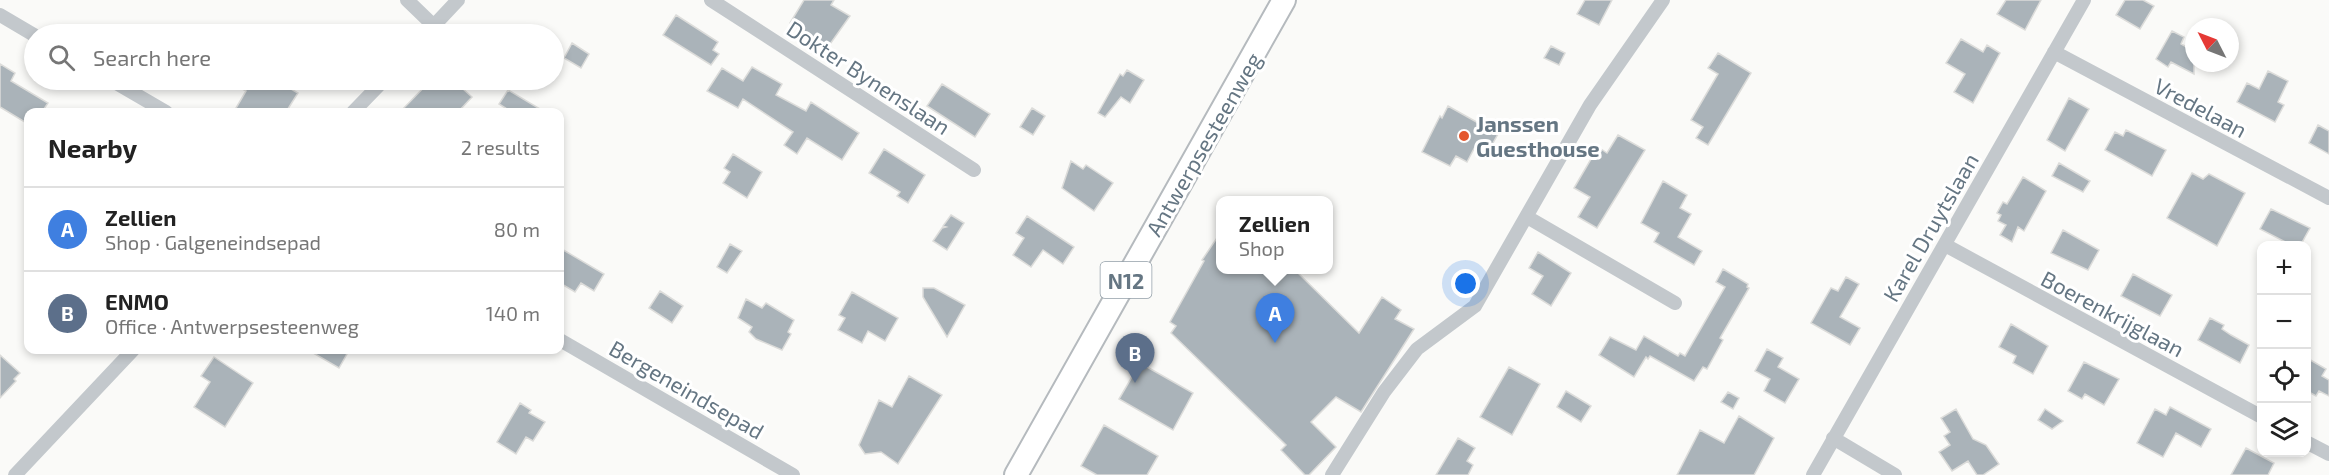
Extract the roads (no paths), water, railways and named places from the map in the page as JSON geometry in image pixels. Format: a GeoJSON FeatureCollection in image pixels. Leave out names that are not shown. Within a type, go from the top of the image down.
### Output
{"type":"FeatureCollection","features":[{"type":"Feature","properties":{"kind":"main road","name":"Antwerpsesteenweg"},"geometry":{"type":"LineString","coordinates":[[1016,475],[1284,0]]}},
{"type":"Feature","properties":{"kind":"street"},"geometry":{"type":"LineString","coordinates":[[407,0],[425,24]]}},
{"type":"Feature","properties":{"kind":"street"},"geometry":{"type":"LineString","coordinates":[[436,24],[458,0]]}},
{"type":"Feature","properties":{"kind":"street","name":"Dokter Bynenslaan"},"geometry":{"type":"LineString","coordinates":[[711,0],[974,170]]}},
{"type":"Feature","properties":{"kind":"street"},"geometry":{"type":"LineString","coordinates":[[1332,475],[1384,392],[1417,349],[1475,306],[1590,105],[1663,0]]}},
{"type":"Feature","properties":{"kind":"street","name":"Karel Druytslaan"},"geometry":{"type":"LineString","coordinates":[[1813,475],[2084,0]]}},
{"type":"Feature","properties":{"kind":"street"},"geometry":{"type":"LineString","coordinates":[[0,15],[24,29]]}},
{"type":"Feature","properties":{"kind":"street","name":"Vredelaan"},"geometry":{"type":"LineString","coordinates":[[2054,52],[2329,198]]}},
{"type":"Feature","properties":{"kind":"street"},"geometry":{"type":"LineString","coordinates":[[128,90],[159,108]]}},
{"type":"Feature","properties":{"kind":"street"},"geometry":{"type":"LineString","coordinates":[[357,108],[374,90]]}},
{"type":"Feature","properties":{"kind":"street"},"geometry":{"type":"LineString","coordinates":[[1527,217],[1675,303]]}},
{"type":"Feature","properties":{"kind":"street","name":"Boerenkrijglaan"},"geometry":{"type":"LineString","coordinates":[[1945,245],[2257,414]]}},
{"type":"Feature","properties":{"kind":"street","name":"Bergeneindsepad"},"geometry":{"type":"LineString","coordinates":[[564,342],[793,475]]}},
{"type":"Feature","properties":{"kind":"street"},"geometry":{"type":"LineString","coordinates":[[15,475],[129,354]]}},
{"type":"Feature","properties":{"kind":"street"},"geometry":{"type":"LineString","coordinates":[[1833,438],[1895,475]]}},
{"type":"Feature","properties":{"kind":"street"},"geometry":{"type":"LineString","coordinates":[[2311,444],[2329,454]]}},
{"type":"Feature","properties":{"kind":"place","name":"Janssen Guesthouse"},"geometry":{"type":"Point","coordinates":[1464,136]}},
{"type":"Feature","properties":{"kind":"place","name":"Zellien"},"geometry":{"type":"Point","coordinates":[1275,343]}},
{"type":"Feature","properties":{"kind":"place","name":"ENMO"},"geometry":{"type":"Point","coordinates":[1135,383]}}]}
